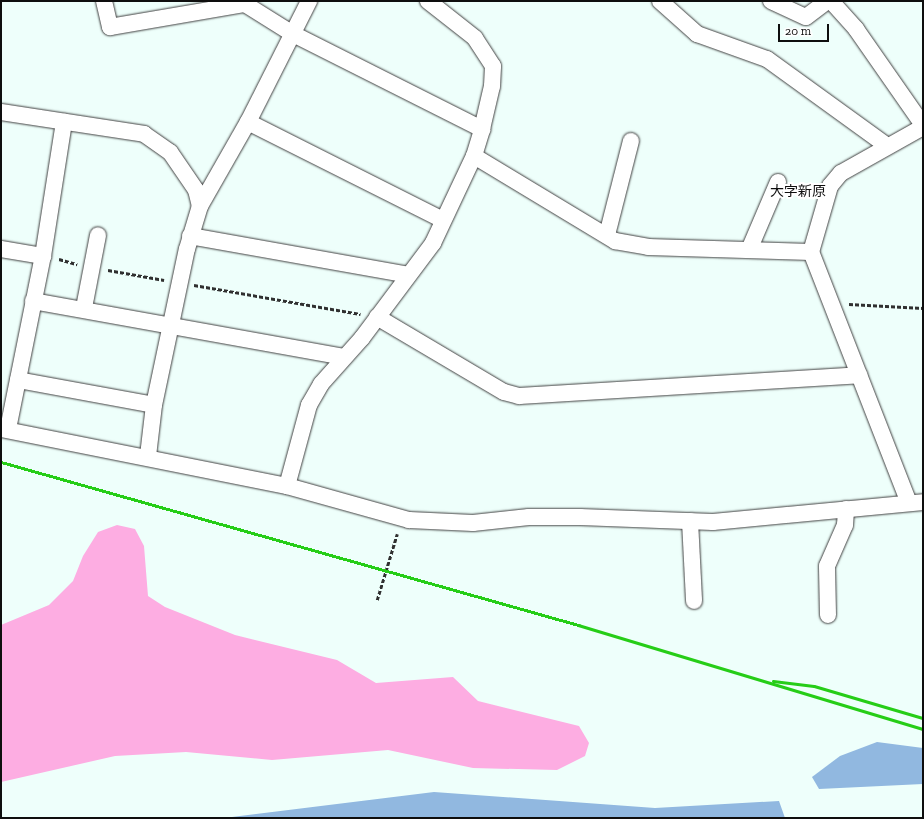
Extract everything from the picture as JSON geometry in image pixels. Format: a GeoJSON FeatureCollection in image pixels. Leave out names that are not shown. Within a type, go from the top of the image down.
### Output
{"type":"FeatureCollection","features":[{"type":"Feature","properties":{"kind":"street"},"geometry":{"type":"LineString","coordinates":[[104,1],[110,27],[245,4],[293,34],[482,129]]}},
{"type":"Feature","properties":{"kind":"street"},"geometry":{"type":"LineString","coordinates":[[148,456],[154,405],[172,328],[190,236],[200,206],[248,122],[309,1]]}},
{"type":"Feature","properties":{"kind":"street"},"geometry":{"type":"LineString","coordinates":[[287,486],[309,406],[321,384],[362,338],[433,243],[474,156],[482,129],[492,86],[493,66],[474,38],[428,1]]}},
{"type":"Feature","properties":{"kind":"street"},"geometry":{"type":"LineString","coordinates":[[660,1],[697,34],[767,59],[887,146]]}},
{"type":"Feature","properties":{"kind":"street"},"geometry":{"type":"LineString","coordinates":[[771,1],[806,17],[827,1]]}},
{"type":"Feature","properties":{"kind":"street"},"geometry":{"type":"LineString","coordinates":[[64,122],[43,256],[18,380],[4,429],[148,456],[287,486],[402,518],[473,522],[529,517],[580,516],[713,522],[916,502],[859,375],[811,252],[830,186],[841,173],[923,126],[856,29],[831,1]]}},
{"type":"Feature","properties":{"kind":"street"},"geometry":{"type":"LineString","coordinates":[[1,112],[144,134],[170,152],[196,190],[200,206]]}},
{"type":"Feature","properties":{"kind":"street"},"geometry":{"type":"LineString","coordinates":[[248,122],[443,220]]}},
{"type":"Feature","properties":{"kind":"street"},"geometry":{"type":"LineString","coordinates":[[607,235],[631,141]]}},
{"type":"Feature","properties":{"kind":"street"},"geometry":{"type":"LineString","coordinates":[[474,156],[615,241],[648,247],[811,252]]}},
{"type":"Feature","properties":{"kind":"street"},"geometry":{"type":"LineString","coordinates":[[749,250],[778,182]]}},
{"type":"Feature","properties":{"kind":"street"},"geometry":{"type":"LineString","coordinates":[[84,308],[98,234]]}},
{"type":"Feature","properties":{"kind":"street"},"geometry":{"type":"LineString","coordinates":[[190,236],[409,275]]}},
{"type":"Feature","properties":{"kind":"street"},"geometry":{"type":"LineString","coordinates":[[1,249],[43,256]]}},
{"type":"Feature","properties":{"kind":"street"},"geometry":{"type":"LineString","coordinates":[[33,301],[84,308],[172,328],[344,357]]}},
{"type":"Feature","properties":{"kind":"street"},"geometry":{"type":"LineString","coordinates":[[377,317],[504,392],[519,396],[859,375]]}},
{"type":"Feature","properties":{"kind":"street"},"geometry":{"type":"LineString","coordinates":[[18,380],[154,405]]}},
{"type":"Feature","properties":{"kind":"street"},"geometry":{"type":"LineString","coordinates":[[828,615],[827,566],[844,525],[846,509]]}},
{"type":"Feature","properties":{"kind":"street"},"geometry":{"type":"LineString","coordinates":[[690,521],[694,601]]}},
{"type":"Feature","properties":{"kind":"path"},"geometry":{"type":"LineString","coordinates":[[43,256],[92,267],[377,317]]}},
{"type":"Feature","properties":{"kind":"path"},"geometry":{"type":"LineString","coordinates":[[831,303],[923,308]]}},
{"type":"Feature","properties":{"kind":"path"},"geometry":{"type":"LineString","coordinates":[[377,600],[402,518]]}},
{"type":"Feature","properties":{"kind":"shaded area"},"geometry":{"type":"Polygon","coordinates":[[[117,525],[135,529],[144,546],[148,596],[165,607],[235,635],[337,660],[376,683],[453,677],[478,701],[579,726],[589,743],[585,756],[557,770],[473,768],[388,750],[272,760],[186,752],[115,756],[1,782],[1,625],[49,605],[73,581],[83,556],[98,532],[117,525]]]}},
{"type":"Feature","properties":{"kind":"shaded area"},"geometry":{"type":"Polygon","coordinates":[[[877,742],[923,748],[923,784],[819,789],[812,777],[840,756],[877,742]]]}},
{"type":"Feature","properties":{"kind":"shaded area"},"geometry":{"type":"Polygon","coordinates":[[[434,792],[655,808],[779,801],[785,818],[224,818],[434,792]]]}},
{"type":"Feature","properties":{"kind":"railway"},"geometry":{"type":"LineString","coordinates":[[1,462],[578,625],[923,729]]}},
{"type":"Feature","properties":{"kind":"railway"},"geometry":{"type":"LineString","coordinates":[[773,681],[814,686],[923,718]]}},
{"type":"Feature","properties":{"kind":"district","name":"大字新原"},"geometry":{"type":"Point","coordinates":[798,192]}}]}
